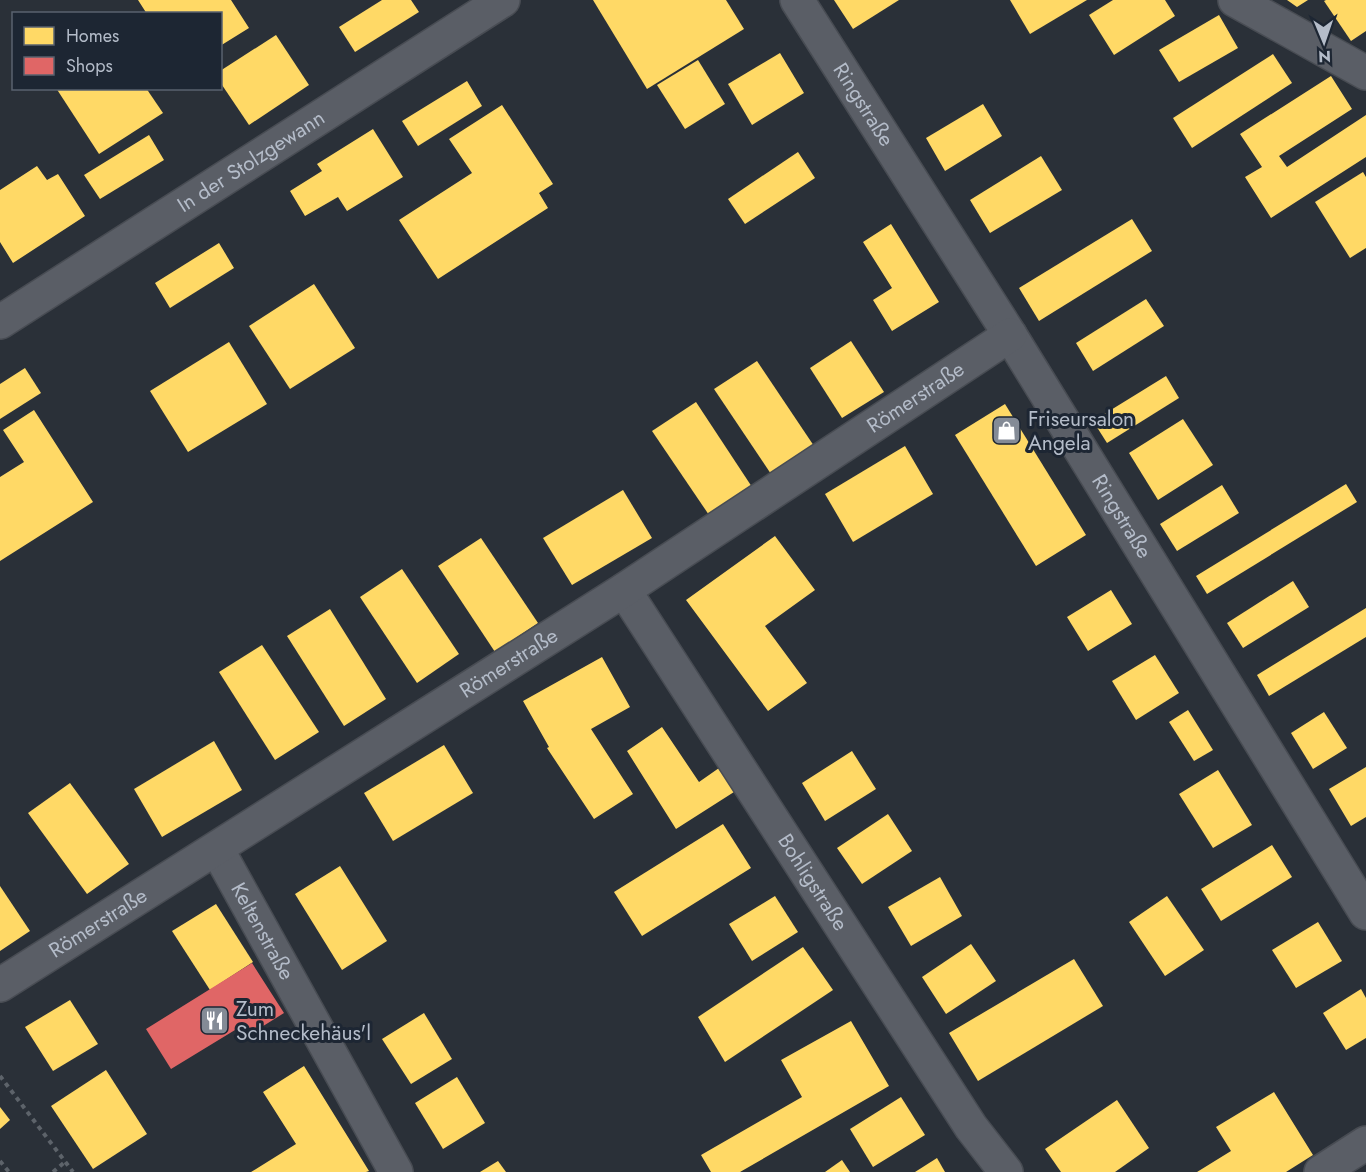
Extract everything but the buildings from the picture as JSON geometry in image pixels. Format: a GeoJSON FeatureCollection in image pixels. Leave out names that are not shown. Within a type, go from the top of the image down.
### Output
{"type":"FeatureCollection","features":[{"type":"Feature","properties":{"kind":"street","name":"In der Stolzgewann"},"geometry":{"type":"LineString","coordinates":[[0,322],[503,0]]}},
{"type":"Feature","properties":{"kind":"street","name":"Ringstraße"},"geometry":{"type":"LineString","coordinates":[[797,0],[1010,335],[1366,913]]}},
{"type":"Feature","properties":{"kind":"street"},"geometry":{"type":"LineString","coordinates":[[1235,0],[1366,73]]}},
{"type":"Feature","properties":{"kind":"street","name":"Römerstraße"},"geometry":{"type":"LineString","coordinates":[[0,985],[624,590],[1010,335]]}},
{"type":"Feature","properties":{"kind":"street","name":"Bohligstraße"},"geometry":{"type":"LineString","coordinates":[[624,590],[971,1127],[1006,1172]]}},
{"type":"Feature","properties":{"kind":"street","name":"Keltenstraße"},"geometry":{"type":"LineString","coordinates":[[217,849],[396,1172]]}},
{"type":"Feature","properties":{"kind":"street"},"geometry":{"type":"LineString","coordinates":[[1321,1172],[1366,1143]]}},
{"type":"Feature","properties":{"kind":"path"},"geometry":{"type":"LineString","coordinates":[[0,1076],[73,1172]]}},
{"type":"Feature","properties":{"kind":"path"},"geometry":{"type":"LineString","coordinates":[[0,1161],[9,1172]]}},
{"type":"Feature","properties":{"kind":"path"},"geometry":{"type":"LineString","coordinates":[[53,1172],[66,1161]]}},
{"type":"Feature","properties":{"kind":"place","name":"Friseursalon Angela"},"geometry":{"type":"Point","coordinates":[1007,431]}},
{"type":"Feature","properties":{"kind":"place","name":"Zum Schneckehäus'l"},"geometry":{"type":"Point","coordinates":[215,1021]}}]}
